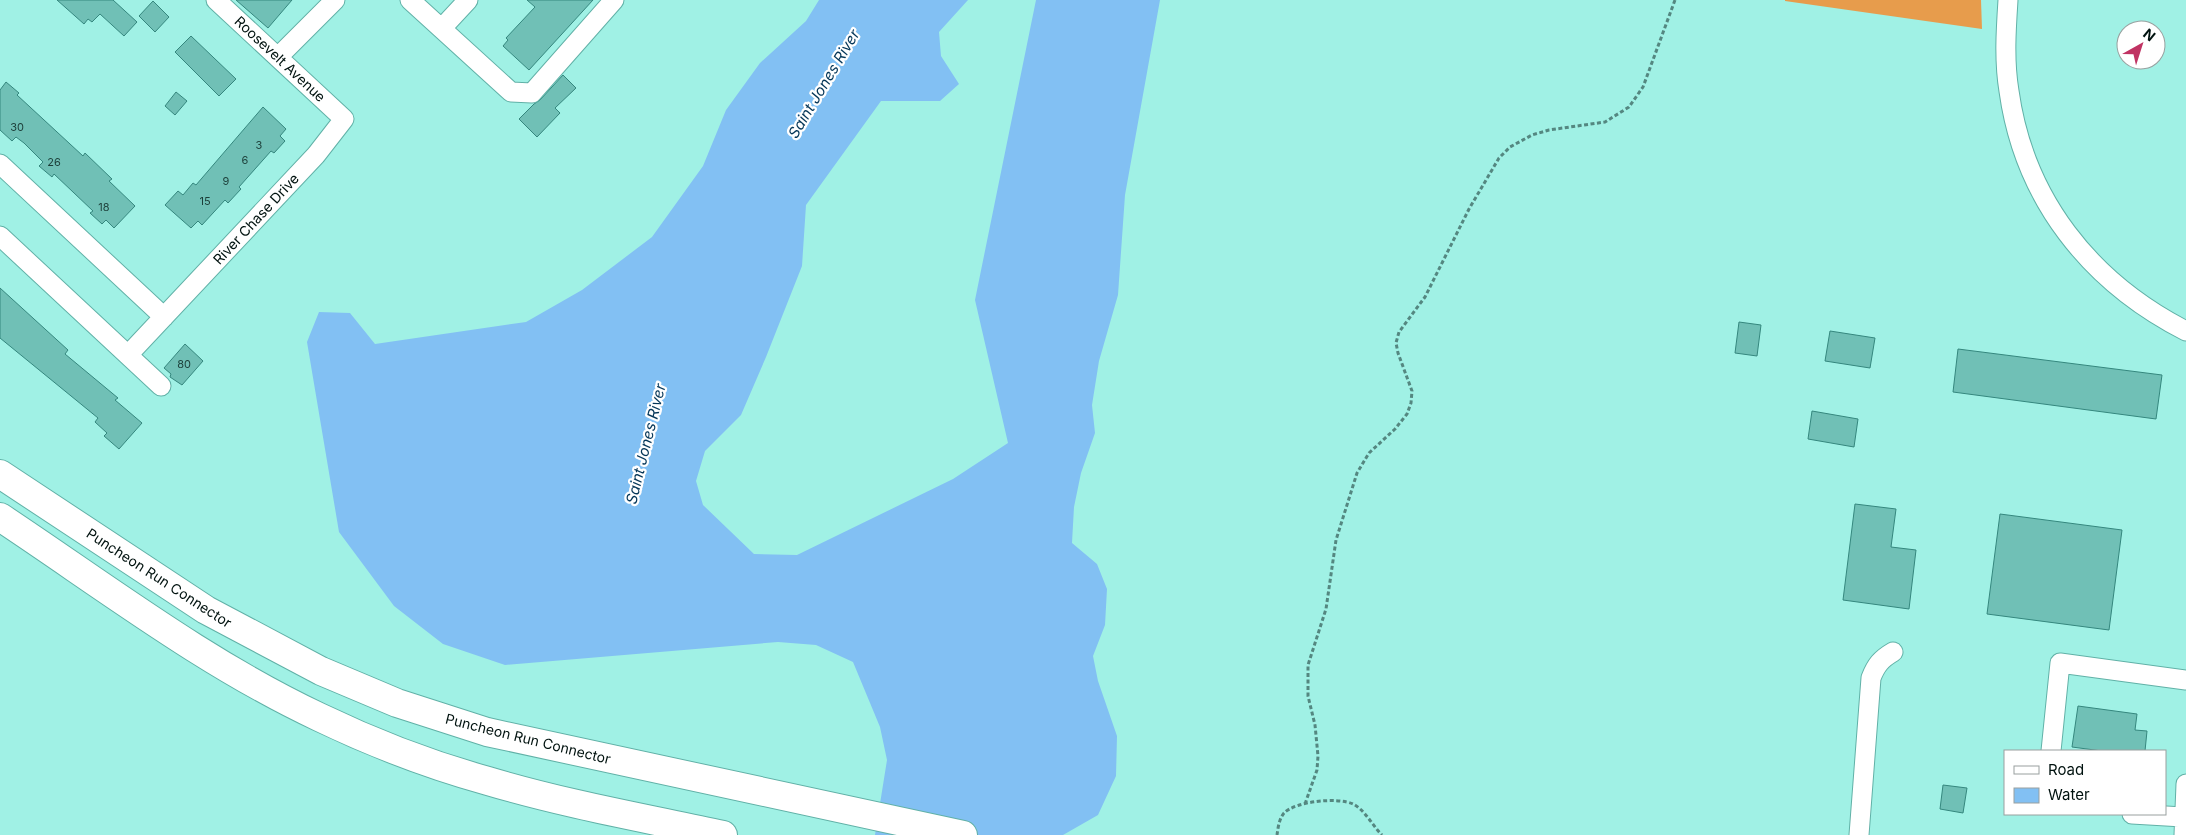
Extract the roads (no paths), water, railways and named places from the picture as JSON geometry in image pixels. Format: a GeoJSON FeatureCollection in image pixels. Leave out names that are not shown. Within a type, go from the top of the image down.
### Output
{"type":"FeatureCollection","features":[{"type":"Feature","properties":{"kind":"highway","name":"Puncheon Run Connector"},"geometry":{"type":"LineString","coordinates":[[0,474],[206,610],[278,650],[397,704],[487,732],[963,835]]}},
{"type":"Feature","properties":{"kind":"highway"},"geometry":{"type":"LineString","coordinates":[[0,517],[226,666],[319,717],[402,752],[487,781],[544,796],[717,834]]}},
{"type":"Feature","properties":{"kind":"street","name":"Roosevelt Avenue"},"geometry":{"type":"LineString","coordinates":[[216,0],[344,119]]}},
{"type":"Feature","properties":{"kind":"street"},"geometry":{"type":"LineString","coordinates":[[278,57],[335,0]]}},
{"type":"Feature","properties":{"kind":"street"},"geometry":{"type":"LineString","coordinates":[[410,0],[511,92],[532,93],[614,0]]}},
{"type":"Feature","properties":{"kind":"street"},"geometry":{"type":"LineString","coordinates":[[442,28],[468,0]]}},
{"type":"Feature","properties":{"kind":"street"},"geometry":{"type":"LineString","coordinates":[[2008,0],[2008,90],[2013,113],[2033,175],[2047,204],[2074,242],[2103,275],[2147,310],[2186,330]]}},
{"type":"Feature","properties":{"kind":"street","name":"River Chase Drive"},"geometry":{"type":"LineString","coordinates":[[128,355],[316,155],[344,119]]}},
{"type":"Feature","properties":{"kind":"street"},"geometry":{"type":"LineString","coordinates":[[0,164],[164,316]]}},
{"type":"Feature","properties":{"kind":"street"},"geometry":{"type":"LineString","coordinates":[[0,236],[161,386]]}},
{"type":"Feature","properties":{"kind":"street"},"geometry":{"type":"LineString","coordinates":[[1859,835],[1871,678],[1875,667],[1882,658],[1893,652]]}},
{"type":"Feature","properties":{"kind":"street"},"geometry":{"type":"LineString","coordinates":[[2050,750],[2060,664],[2186,680]]}},
{"type":"Feature","properties":{"kind":"street"},"geometry":{"type":"LineString","coordinates":[[2136,815],[2184,826],[2186,784]]}},
{"type":"Feature","properties":{"kind":"water","name":"Saint Jones River"},"geometry":{"type":"Polygon","coordinates":[[[819,0],[968,0],[939,32],[941,56],[959,84],[940,101],[881,101],[806,205],[802,266],[766,357],[741,415],[705,451],[696,481],[703,505],[754,554],[797,555],[953,479],[1008,443],[975,300],[1036,0],[1160,0],[1125,195],[1118,295],[1099,361],[1092,405],[1095,433],[1081,473],[1074,507],[1072,543],[1097,564],[1107,589],[1105,625],[1093,656],[1098,681],[1117,736],[1116,776],[1098,815],[1063,835],[875,835],[887,760],[880,727],[853,662],[816,645],[778,642],[505,665],[443,644],[394,606],[339,532],[307,342],[319,312],[350,313],[375,344],[526,322],[582,290],[652,237],[703,166],[726,110],[760,63],[806,21],[819,0]]]}}]}
